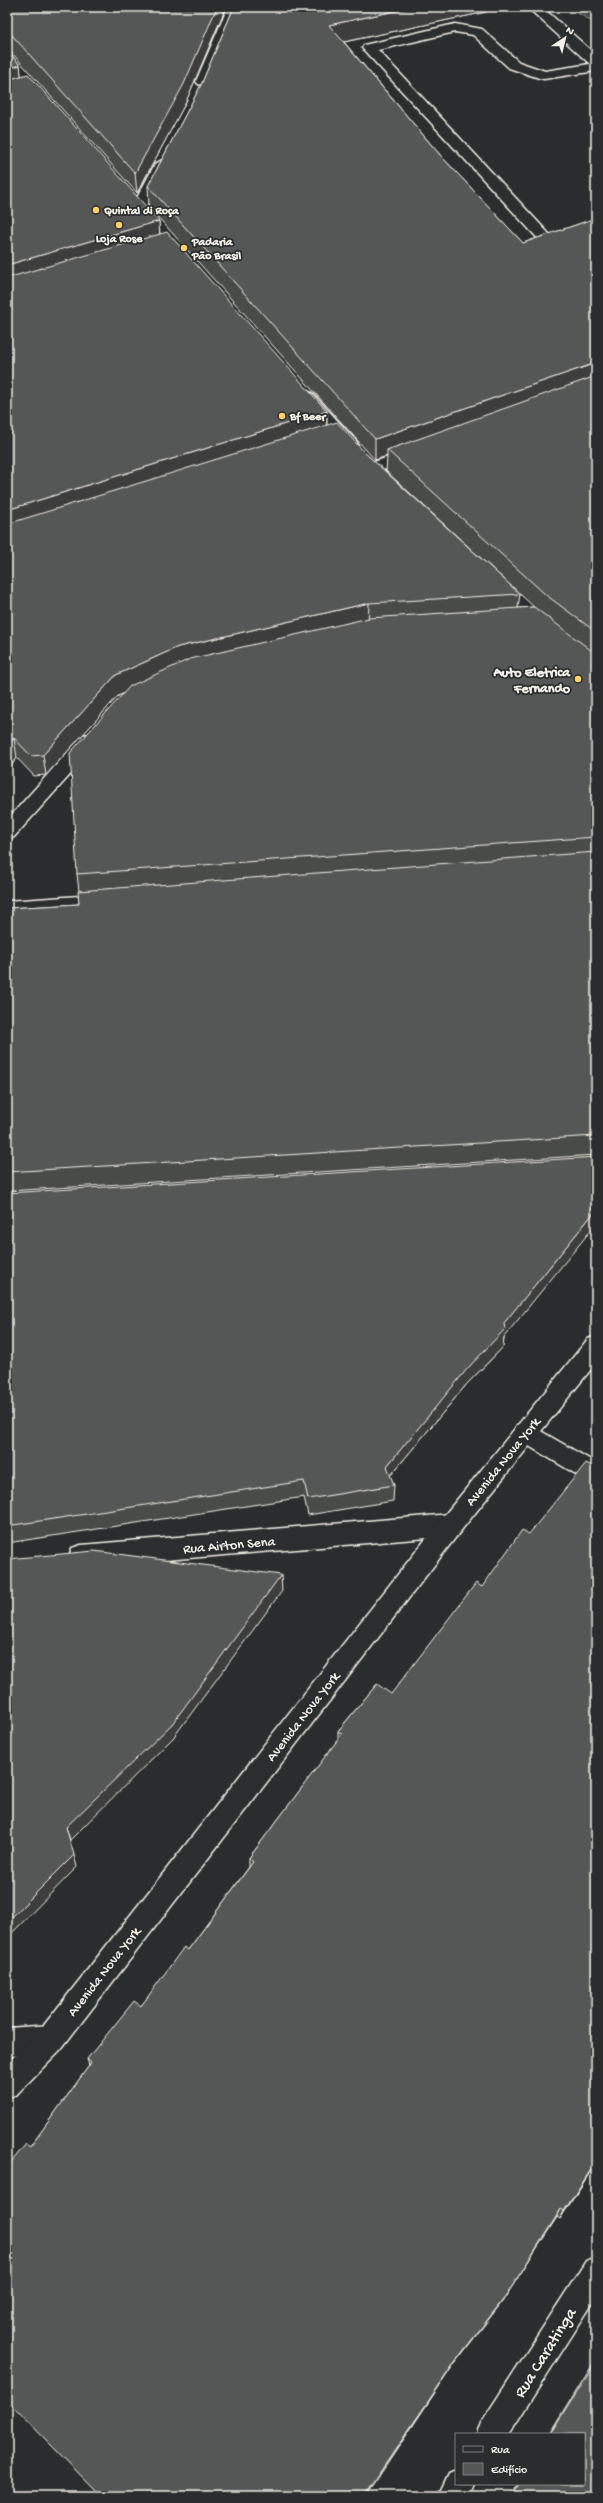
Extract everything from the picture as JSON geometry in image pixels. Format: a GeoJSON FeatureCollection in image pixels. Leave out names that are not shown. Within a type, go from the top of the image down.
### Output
{"type":"FeatureCollection","features":[{"type":"Feature","properties":{"kind":"street"},"geometry":{"type":"LineString","coordinates":[[198,92],[235,7]]}},
{"type":"Feature","properties":{"kind":"street"},"geometry":{"type":"LineString","coordinates":[[534,7],[596,62]]}},
{"type":"Feature","properties":{"kind":"street"},"geometry":{"type":"LineString","coordinates":[[546,239],[369,48],[455,28],[478,32],[514,65],[544,75],[596,67]]}},
{"type":"Feature","properties":{"kind":"street"},"geometry":{"type":"LineString","coordinates":[[128,195],[144,212],[168,153]]}},
{"type":"Feature","properties":{"kind":"street"},"geometry":{"type":"LineString","coordinates":[[298,386],[332,436],[376,474],[431,447]]}},
{"type":"Feature","properties":{"kind":"street"},"geometry":{"type":"LineString","coordinates":[[7,832],[100,729]]}},
{"type":"Feature","properties":{"kind":"street"},"geometry":{"type":"LineString","coordinates":[[7,908],[126,900]]}},
{"type":"Feature","properties":{"kind":"street","name":"Avenida Nova York"},"geometry":{"type":"LineString","coordinates":[[7,2084],[51,2039],[451,1525],[596,1346]]}},
{"type":"Feature","properties":{"kind":"street"},"geometry":{"type":"LineString","coordinates":[[525,1432],[596,1476]]}},
{"type":"Feature","properties":{"kind":"street","name":"Rua Airton Sena"},"geometry":{"type":"LineString","coordinates":[[62,1558],[451,1525]]}},
{"type":"Feature","properties":{"kind":"street"},"geometry":{"type":"LineString","coordinates":[[7,2042],[51,2039]]}},
{"type":"Feature","properties":{"kind":"street","name":"Rua Caratinga"},"geometry":{"type":"LineString","coordinates":[[493,2433],[596,2271]]}},
{"type":"Feature","properties":{"kind":"street"},"geometry":{"type":"LineString","coordinates":[[453,2496],[459,2485]]}},
{"type":"Feature","properties":{"kind":"shaded area"},"geometry":{"type":"Polygon","coordinates":[[[568,7],[596,7],[596,24],[568,7]]]}},
{"type":"Feature","properties":{"kind":"building"},"geometry":{"type":"Polygon","coordinates":[[[7,7],[217,7],[184,84],[135,173],[11,34],[7,33],[7,7]]]}},
{"type":"Feature","properties":{"kind":"building"},"geometry":{"type":"Polygon","coordinates":[[[234,7],[414,7],[329,25],[441,156],[523,243],[596,218],[596,363],[375,439],[148,186],[201,85],[234,7]]]}},
{"type":"Feature","properties":{"kind":"building"},"geometry":{"type":"Polygon","coordinates":[[[7,50],[20,65],[7,69],[7,50]]]}},
{"type":"Feature","properties":{"kind":"building"},"geometry":{"type":"Polygon","coordinates":[[[28,74],[159,221],[7,265],[7,80],[28,74]]]}},
{"type":"Feature","properties":{"kind":"building"},"geometry":{"type":"Polygon","coordinates":[[[167,232],[327,411],[7,510],[7,278],[167,232]]]}},
{"type":"Feature","properties":{"kind":"building"},"geometry":{"type":"Polygon","coordinates":[[[596,376],[596,632],[546,595],[387,450],[596,376]]]}},
{"type":"Feature","properties":{"kind":"building"},"geometry":{"type":"Polygon","coordinates":[[[337,422],[365,453],[520,594],[369,603],[178,647],[116,675],[43,755],[31,756],[14,738],[7,747],[7,524],[337,422]]]}},
{"type":"Feature","properties":{"kind":"building"},"geometry":{"type":"Polygon","coordinates":[[[534,607],[592,651],[596,651],[596,837],[77,874],[70,753],[130,686],[190,659],[369,618],[534,607]]]}},
{"type":"Feature","properties":{"kind":"building"},"geometry":{"type":"Polygon","coordinates":[[[596,852],[596,1136],[7,1172],[7,908],[79,904],[78,891],[596,852]]]}},
{"type":"Feature","properties":{"kind":"building"},"geometry":{"type":"Polygon","coordinates":[[[596,1157],[596,1210],[504,1323],[505,1329],[468,1368],[387,1466],[394,1485],[308,1499],[304,1481],[7,1526],[7,1193],[596,1157]]]}},
{"type":"Feature","properties":{"kind":"building"},"geometry":{"type":"Polygon","coordinates":[[[586,1463],[596,1468],[596,2162],[564,2211],[561,2209],[506,2296],[457,2359],[364,2496],[95,2496],[97,2492],[7,2400],[7,2167],[26,2144],[30,2147],[91,2063],[87,2059],[134,2001],[141,2006],[184,1947],[188,1950],[253,1862],[249,1858],[342,1734],[338,1731],[377,1684],[391,1694],[476,1583],[482,1587],[522,1530],[529,1534],[586,1463]]]}},
{"type":"Feature","properties":{"kind":"building"},"geometry":{"type":"Polygon","coordinates":[[[94,1551],[281,1575],[172,1724],[66,1827],[74,1855],[7,1922],[7,1559],[94,1551]]]}},
{"type":"Feature","properties":{"kind":"building"},"geometry":{"type":"Polygon","coordinates":[[[596,2362],[596,2496],[513,2496],[519,2485],[585,2485],[585,2433],[552,2433],[596,2362]]]}},
{"type":"Feature","properties":{"kind":"place","name":"Quintal di Roça"},"geometry":{"type":"Point","coordinates":[96,210]}},
{"type":"Feature","properties":{"kind":"place","name":"Loja Rose"},"geometry":{"type":"Point","coordinates":[119,225]}},
{"type":"Feature","properties":{"kind":"place","name":"Padaria Pão Brasil"},"geometry":{"type":"Point","coordinates":[184,248]}},
{"type":"Feature","properties":{"kind":"place","name":"Bf Beer"},"geometry":{"type":"Point","coordinates":[282,416]}},
{"type":"Feature","properties":{"kind":"place","name":"Auto Eletrica Fernando"},"geometry":{"type":"Point","coordinates":[578,679]}}]}
